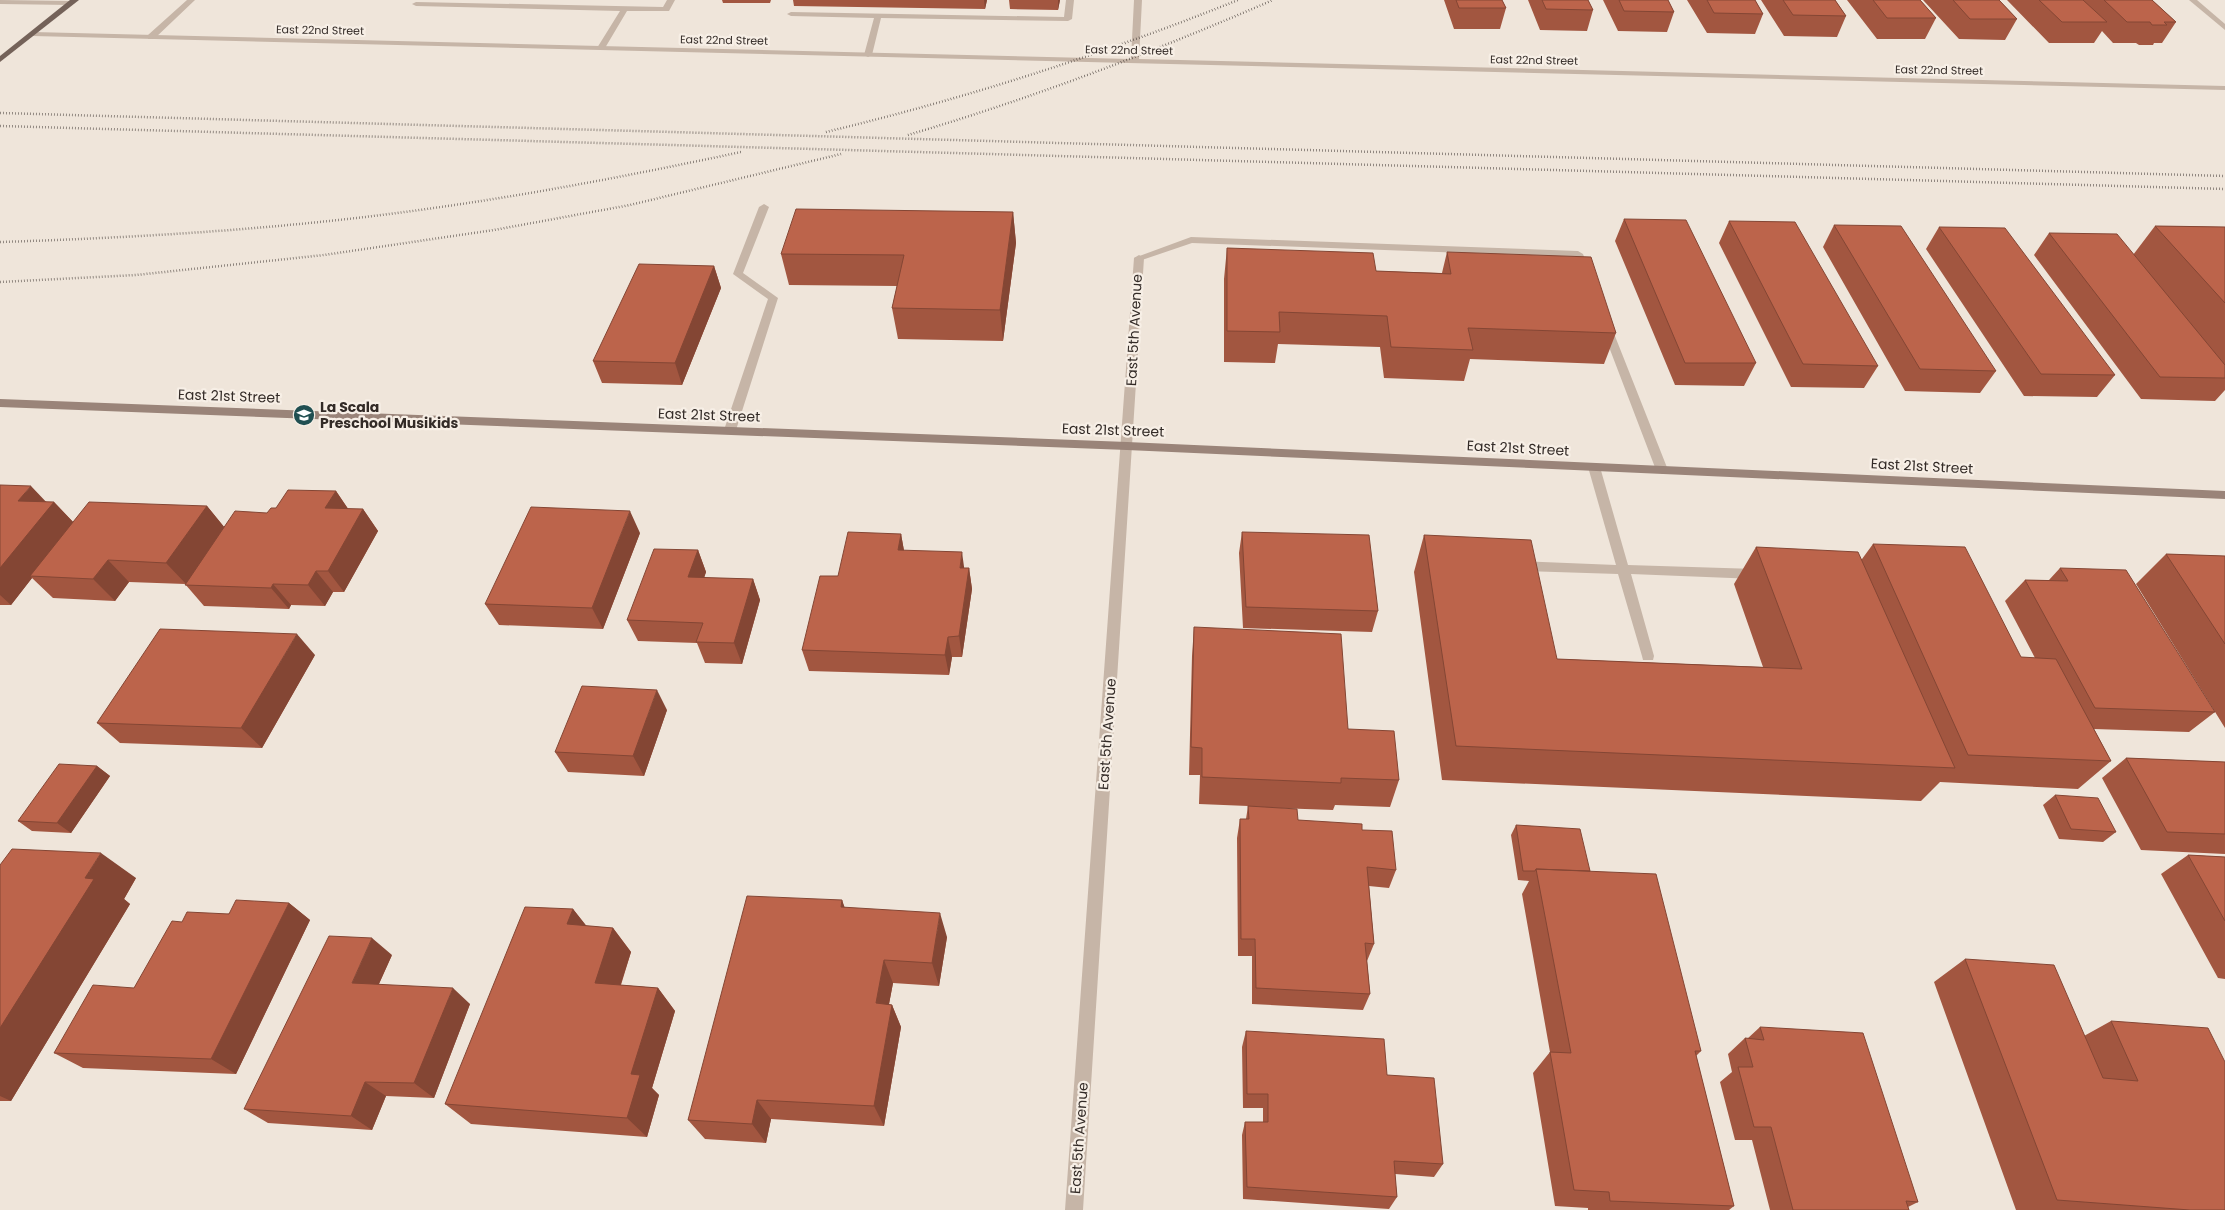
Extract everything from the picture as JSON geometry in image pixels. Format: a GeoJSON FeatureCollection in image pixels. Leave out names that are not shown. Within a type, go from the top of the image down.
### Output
{"type":"FeatureCollection","features":[{"type":"Feature","properties":{"kind":"main road"},"geometry":{"type":"LineString","coordinates":[[0,60],[73,2]]}},
{"type":"Feature","properties":{"kind":"main road","name":"East 21st Street"},"geometry":{"type":"LineString","coordinates":[[0,403],[1127,446],[2225,495]]}},
{"type":"Feature","properties":{"kind":"street"},"geometry":{"type":"LineString","coordinates":[[151,37],[191,0]]}},
{"type":"Feature","properties":{"kind":"street"},"geometry":{"type":"LineString","coordinates":[[416,4],[666,9],[670,0]]}},
{"type":"Feature","properties":{"kind":"street"},"geometry":{"type":"LineString","coordinates":[[791,14],[1068,19],[1070,0]]}},
{"type":"Feature","properties":{"kind":"street"},"geometry":{"type":"LineString","coordinates":[[1135,62],[1138,0]]}},
{"type":"Feature","properties":{"kind":"street"},"geometry":{"type":"LineString","coordinates":[[2193,0],[2225,28]]}},
{"type":"Feature","properties":{"kind":"street"},"geometry":{"type":"LineString","coordinates":[[0,2],[73,2]]}},
{"type":"Feature","properties":{"kind":"street"},"geometry":{"type":"LineString","coordinates":[[601,48],[625,9]]}},
{"type":"Feature","properties":{"kind":"street"},"geometry":{"type":"LineString","coordinates":[[868,55],[878,16]]}},
{"type":"Feature","properties":{"kind":"street","name":"East 22nd Street"},"geometry":{"type":"LineString","coordinates":[[33,34],[2225,88]]}},
{"type":"Feature","properties":{"kind":"street"},"geometry":{"type":"LineString","coordinates":[[730,430],[773,298],[738,274],[764,207]]}},
{"type":"Feature","properties":{"kind":"street","name":"East 5th Avenue"},"geometry":{"type":"LineString","coordinates":[[1074,1210],[1139,258],[1191,240],[1578,254],[1589,281]]}},
{"type":"Feature","properties":{"kind":"street"},"geometry":{"type":"LineString","coordinates":[[1603,317],[1662,470]]}},
{"type":"Feature","properties":{"kind":"street"},"geometry":{"type":"LineString","coordinates":[[1594,466],[1648,656]]}},
{"type":"Feature","properties":{"kind":"street"},"geometry":{"type":"LineString","coordinates":[[1506,566],[1771,575]]}},
{"type":"Feature","properties":{"kind":"building"},"geometry":{"type":"Polygon","coordinates":[[[1456,0],[1502,0],[1506,8],[1459,8],[1456,0]]]}},
{"type":"Feature","properties":{"kind":"building"},"geometry":{"type":"Polygon","coordinates":[[[1542,0],[1588,0],[1593,10],[1546,9],[1542,0]]]}},
{"type":"Feature","properties":{"kind":"building"},"geometry":{"type":"Polygon","coordinates":[[[1619,0],[1668,0],[1674,12],[1624,11],[1619,0]]]}},
{"type":"Feature","properties":{"kind":"building"},"geometry":{"type":"Polygon","coordinates":[[[1707,0],[1755,0],[1763,14],[1714,13],[1707,0]]]}},
{"type":"Feature","properties":{"kind":"building"},"geometry":{"type":"Polygon","coordinates":[[[1783,0],[1835,0],[1846,16],[1793,15],[1783,0]]]}},
{"type":"Feature","properties":{"kind":"building"},"geometry":{"type":"Polygon","coordinates":[[[1873,0],[1920,0],[1936,18],[1887,18],[1873,0]]]}},
{"type":"Feature","properties":{"kind":"building"},"geometry":{"type":"Polygon","coordinates":[[[1953,0],[1999,0],[2017,19],[1970,19],[1953,0]]]}},
{"type":"Feature","properties":{"kind":"building"},"geometry":{"type":"Polygon","coordinates":[[[2039,0],[2083,0],[2107,22],[2062,22],[2039,0]]]}},
{"type":"Feature","properties":{"kind":"building"},"geometry":{"type":"Polygon","coordinates":[[[2104,0],[2152,0],[2176,22],[2164,22],[2167,25],[2152,25],[2150,22],[2127,22],[2104,0]]]}},
{"type":"Feature","properties":{"kind":"building"},"geometry":{"type":"Polygon","coordinates":[[[796,209],[1013,212],[1000,310],[892,308],[904,255],[781,254],[796,209]]]}},
{"type":"Feature","properties":{"kind":"building"},"geometry":{"type":"Polygon","coordinates":[[[1624,219],[1686,220],[1756,363],[1685,363],[1624,219]]]}},
{"type":"Feature","properties":{"kind":"building"},"geometry":{"type":"Polygon","coordinates":[[[1729,221],[1795,222],[1878,366],[1803,364],[1729,221]]]}},
{"type":"Feature","properties":{"kind":"building"},"geometry":{"type":"Polygon","coordinates":[[[1834,225],[1901,226],[1996,371],[1920,369],[1834,225]]]}},
{"type":"Feature","properties":{"kind":"building"},"geometry":{"type":"Polygon","coordinates":[[[2155,226],[2225,227],[2225,303],[2155,226]]]}},
{"type":"Feature","properties":{"kind":"building"},"geometry":{"type":"Polygon","coordinates":[[[1939,227],[2005,228],[2115,375],[2041,374],[1939,227]]]}},
{"type":"Feature","properties":{"kind":"building"},"geometry":{"type":"Polygon","coordinates":[[[2049,233],[2117,234],[2225,365],[2225,378],[2160,377],[2049,233]]]}},
{"type":"Feature","properties":{"kind":"building"},"geometry":{"type":"Polygon","coordinates":[[[1227,248],[1373,253],[1376,271],[1451,274],[1447,252],[1591,257],[1616,333],[1468,328],[1473,350],[1391,347],[1387,316],[1279,312],[1280,332],[1227,331],[1227,248]]]}},
{"type":"Feature","properties":{"kind":"building"},"geometry":{"type":"Polygon","coordinates":[[[639,264],[714,266],[675,363],[593,361],[639,264]]]}},
{"type":"Feature","properties":{"kind":"building"},"geometry":{"type":"Polygon","coordinates":[[[0,485],[31,486],[18,501],[54,502],[0,568],[0,485]]]}},
{"type":"Feature","properties":{"kind":"building"},"geometry":{"type":"Polygon","coordinates":[[[288,490],[336,491],[325,508],[363,509],[328,571],[316,571],[308,585],[273,584],[271,588],[185,585],[235,511],[267,513],[271,508],[276,508],[288,490]]]}},
{"type":"Feature","properties":{"kind":"building"},"geometry":{"type":"Polygon","coordinates":[[[89,502],[207,506],[166,563],[108,560],[93,579],[30,576],[89,502]]]}},
{"type":"Feature","properties":{"kind":"building"},"geometry":{"type":"Polygon","coordinates":[[[531,507],[630,511],[592,608],[485,604],[531,507]]]}},
{"type":"Feature","properties":{"kind":"building"},"geometry":{"type":"Polygon","coordinates":[[[848,532],[901,534],[898,550],[962,552],[960,568],[969,568],[959,636],[948,637],[945,655],[802,650],[820,576],[838,576],[848,532]]]}},
{"type":"Feature","properties":{"kind":"building"},"geometry":{"type":"Polygon","coordinates":[[[1242,532],[1369,535],[1378,611],[1246,607],[1242,532]]]}},
{"type":"Feature","properties":{"kind":"building"},"geometry":{"type":"Polygon","coordinates":[[[1424,535],[1531,540],[1557,659],[1802,669],[1756,547],[1858,552],[1955,768],[1456,746],[1424,535]]]}},
{"type":"Feature","properties":{"kind":"building"},"geometry":{"type":"Polygon","coordinates":[[[1873,544],[1965,547],[2021,657],[2056,659],[2111,761],[1968,755],[1873,544]]]}},
{"type":"Feature","properties":{"kind":"building"},"geometry":{"type":"Polygon","coordinates":[[[654,549],[698,550],[688,577],[753,579],[734,643],[696,642],[703,623],[627,620],[654,549]]]}},
{"type":"Feature","properties":{"kind":"building"},"geometry":{"type":"Polygon","coordinates":[[[2166,554],[2225,556],[2225,644],[2166,554]]]}},
{"type":"Feature","properties":{"kind":"building"},"geometry":{"type":"Polygon","coordinates":[[[2060,568],[2126,570],[2215,712],[2095,708],[2025,580],[2068,581],[2060,568]]]}},
{"type":"Feature","properties":{"kind":"building"},"geometry":{"type":"Polygon","coordinates":[[[1194,627],[1341,634],[1348,729],[1394,731],[1399,780],[1341,778],[1341,783],[1202,777],[1202,748],[1191,747],[1194,627]]]}},
{"type":"Feature","properties":{"kind":"building"},"geometry":{"type":"Polygon","coordinates":[[[160,629],[297,634],[241,728],[97,723],[160,629]]]}},
{"type":"Feature","properties":{"kind":"building"},"geometry":{"type":"Polygon","coordinates":[[[582,686],[657,690],[633,756],[555,752],[582,686]]]}},
{"type":"Feature","properties":{"kind":"building"},"geometry":{"type":"Polygon","coordinates":[[[2126,758],[2225,762],[2225,834],[2167,832],[2126,758]]]}},
{"type":"Feature","properties":{"kind":"building"},"geometry":{"type":"Polygon","coordinates":[[[59,764],[97,766],[57,823],[18,821],[59,764]]]}},
{"type":"Feature","properties":{"kind":"building"},"geometry":{"type":"Polygon","coordinates":[[[2055,795],[2098,798],[2116,832],[2071,829],[2055,795]]]}},
{"type":"Feature","properties":{"kind":"building"},"geometry":{"type":"Polygon","coordinates":[[[1248,806],[1297,809],[1298,820],[1362,824],[1362,830],[1392,831],[1396,870],[1367,867],[1374,944],[1365,943],[1370,994],[1256,988],[1255,939],[1241,939],[1240,819],[1249,819],[1248,806]]]}},
{"type":"Feature","properties":{"kind":"building"},"geometry":{"type":"Polygon","coordinates":[[[1516,825],[1580,829],[1590,871],[1536,869],[1535,871],[1523,871],[1516,825]]]}},
{"type":"Feature","properties":{"kind":"building"},"geometry":{"type":"Polygon","coordinates":[[[12,849],[101,853],[85,878],[94,879],[0,1028],[0,865],[12,849]]]}},
{"type":"Feature","properties":{"kind":"building"},"geometry":{"type":"Polygon","coordinates":[[[2188,855],[2225,857],[2225,921],[2188,855]]]}},
{"type":"Feature","properties":{"kind":"building"},"geometry":{"type":"Polygon","coordinates":[[[1536,869],[1656,874],[1701,1051],[1695,1051],[1734,1206],[1610,1201],[1609,1192],[1574,1190],[1550,1052],[1571,1053],[1536,869]]]}},
{"type":"Feature","properties":{"kind":"building"},"geometry":{"type":"Polygon","coordinates":[[[747,896],[842,900],[841,907],[940,913],[932,963],[884,960],[876,1003],[892,1005],[874,1106],[757,1100],[752,1124],[688,1120],[747,896]]]}},
{"type":"Feature","properties":{"kind":"building"},"geometry":{"type":"Polygon","coordinates":[[[236,900],[289,903],[211,1059],[54,1053],[93,985],[134,988],[172,921],[182,922],[187,912],[229,914],[236,900]]]}},
{"type":"Feature","properties":{"kind":"building"},"geometry":{"type":"Polygon","coordinates":[[[525,907],[573,909],[567,924],[613,928],[595,983],[658,988],[631,1074],[640,1075],[627,1118],[445,1104],[525,907]]]}},
{"type":"Feature","properties":{"kind":"building"},"geometry":{"type":"Polygon","coordinates":[[[329,936],[372,938],[352,983],[453,988],[414,1083],[365,1082],[351,1116],[244,1109],[329,936]]]}},
{"type":"Feature","properties":{"kind":"building"},"geometry":{"type":"Polygon","coordinates":[[[1965,959],[2054,965],[2103,1078],[2138,1081],[2111,1021],[2208,1028],[2225,1062],[2225,1210],[2190,1210],[2057,1200],[1965,959]]]}},
{"type":"Feature","properties":{"kind":"building"},"geometry":{"type":"Polygon","coordinates":[[[1760,1027],[1863,1033],[1918,1202],[1906,1201],[1909,1210],[1793,1210],[1771,1127],[1754,1127],[1738,1067],[1753,1067],[1745,1038],[1764,1040],[1760,1027]]]}},
{"type":"Feature","properties":{"kind":"building"},"geometry":{"type":"Polygon","coordinates":[[[1246,1031],[1384,1039],[1387,1075],[1434,1078],[1443,1164],[1394,1161],[1397,1197],[1247,1187],[1245,1122],[1268,1122],[1268,1094],[1247,1094],[1246,1031]]]}},
{"type":"Feature","properties":{"kind":"railway"},"geometry":{"type":"LineString","coordinates":[[826,132],[931,105],[1035,74],[1137,39],[1238,0]]}},
{"type":"Feature","properties":{"kind":"railway"},"geometry":{"type":"LineString","coordinates":[[908,135],[1047,90],[1183,38],[1273,0]]}},
{"type":"Feature","properties":{"kind":"railway"},"geometry":{"type":"LineString","coordinates":[[0,113],[2225,176]]}},
{"type":"Feature","properties":{"kind":"railway"},"geometry":{"type":"LineString","coordinates":[[0,126],[2225,189]]}},
{"type":"Feature","properties":{"kind":"railway"},"geometry":{"type":"LineString","coordinates":[[0,242],[187,233],[373,216],[558,188],[741,152]]}},
{"type":"Feature","properties":{"kind":"railway"},"geometry":{"type":"LineString","coordinates":[[0,282],[136,275],[324,255],[494,230],[630,205],[841,154]]}},
{"type":"Feature","properties":{"kind":"place","name":"La Scala Preschool Musikids"},"geometry":{"type":"Point","coordinates":[304,415]}}]}
